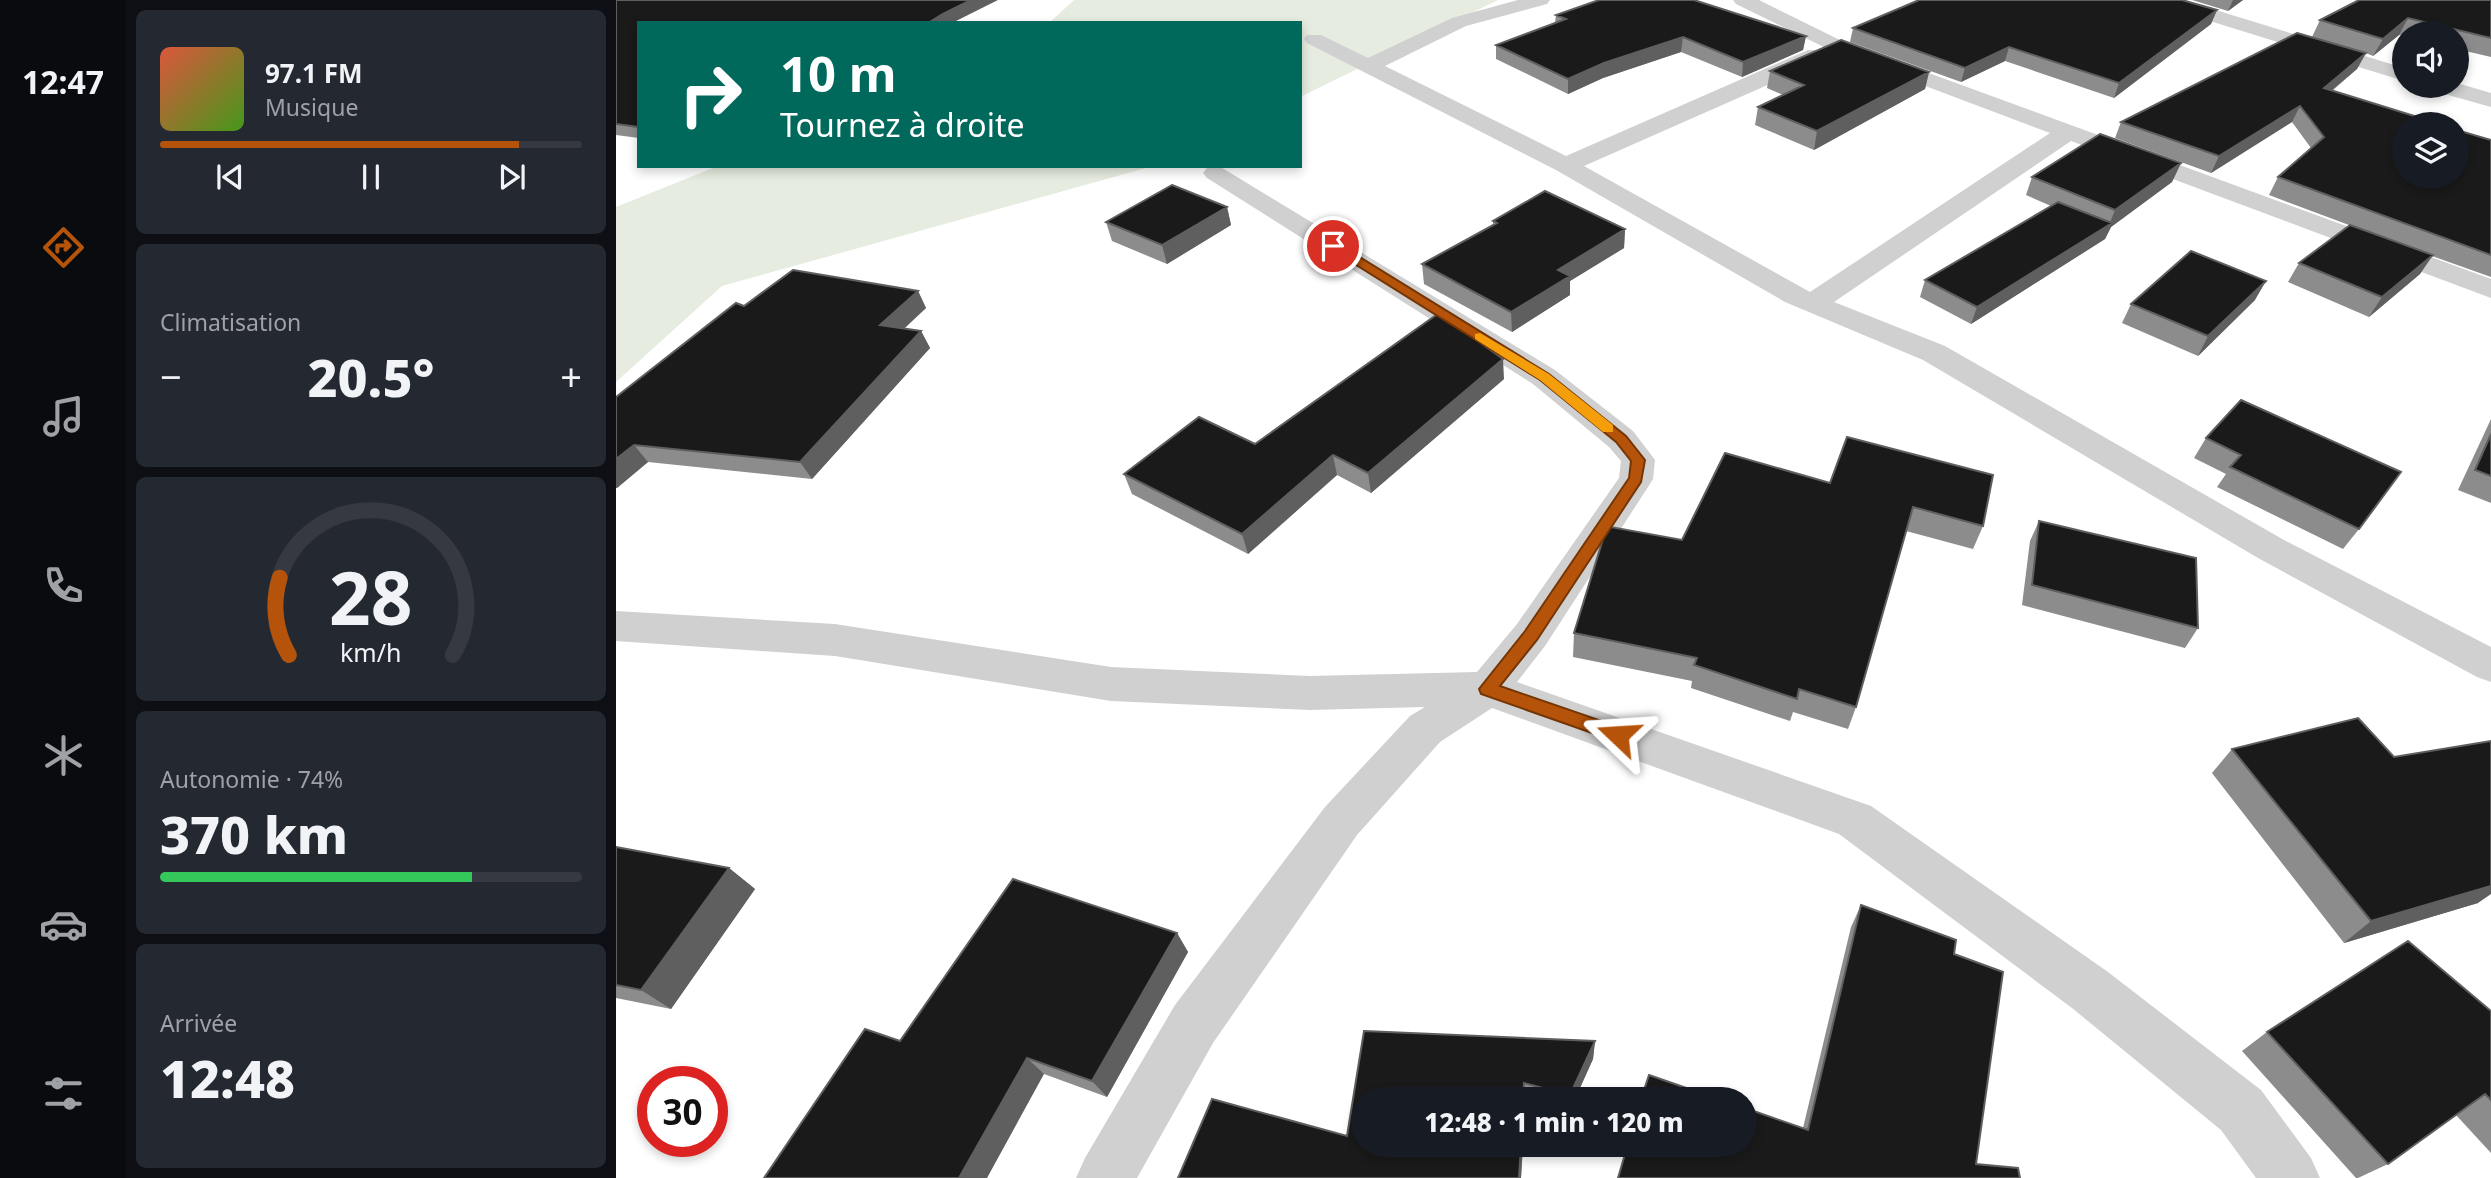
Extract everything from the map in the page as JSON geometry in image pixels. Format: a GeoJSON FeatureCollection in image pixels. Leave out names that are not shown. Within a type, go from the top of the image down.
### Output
{"type":"FeatureCollection","features":[{"type":"Feature","properties":{"kind":"street"},"geometry":{"type":"LineString","coordinates":[[1368,66],[1459,23],[1540,0]]}},
{"type":"Feature","properties":{"kind":"street"},"geometry":{"type":"LineString","coordinates":[[1743,0],[1837,46],[2491,289]]}},
{"type":"Feature","properties":{"kind":"street"},"geometry":{"type":"LineString","coordinates":[[2162,0],[2392,71]]}},
{"type":"Feature","properties":{"kind":"street"},"geometry":{"type":"LineString","coordinates":[[1314,39],[1565,164],[1811,304],[1934,353],[2271,549],[2491,666]]}},
{"type":"Feature","properties":{"kind":"street"},"geometry":{"type":"LineString","coordinates":[[1565,164],[1837,46]]}},
{"type":"Feature","properties":{"kind":"street"},"geometry":{"type":"LineString","coordinates":[[2469,94],[2491,100]]}},
{"type":"Feature","properties":{"kind":"street"},"geometry":{"type":"LineString","coordinates":[[1811,304],[2070,131]]}},
{"type":"Feature","properties":{"kind":"street"},"geometry":{"type":"LineString","coordinates":[[1105,1178],[1194,1024],[1341,821],[1425,729],[1488,689],[1531,635],[1636,479],[1638,460],[1621,439],[1544,377],[1216,173]]}},
{"type":"Feature","properties":{"kind":"street"},"geometry":{"type":"LineString","coordinates":[[616,626],[835,640],[1111,684],[1310,694],[1488,689],[1855,820],[2090,990],[2241,1110],[2291,1178]]}},
{"type":"Feature","properties":{"kind":"shaded area"},"geometry":{"type":"Polygon","coordinates":[[[1074,0],[1498,0],[1302,96],[1302,21],[1051,21],[1074,0]]]}},
{"type":"Feature","properties":{"kind":"shaded area"},"geometry":{"type":"Polygon","coordinates":[[[713,168],[1146,168],[722,286],[616,382],[616,207],[713,168]]]}},
{"type":"Feature","properties":{"kind":"building"},"geometry":{"type":"Polygon","coordinates":[[[616,0],[971,0],[931,21],[637,21],[637,127],[616,124],[616,0]]]}},
{"type":"Feature","properties":{"kind":"building"},"geometry":{"type":"Polygon","coordinates":[[[1599,0],[1694,0],[1806,36],[1743,62],[1683,37],[1604,63],[1568,79],[1496,45],[1566,19],[1556,15],[1599,0]]]}},
{"type":"Feature","properties":{"kind":"building"},"geometry":{"type":"Polygon","coordinates":[[[1919,0],[2182,0],[2217,10],[2119,83],[2009,47],[1965,68],[1853,28],[1919,0]]]}},
{"type":"Feature","properties":{"kind":"building"},"geometry":{"type":"Polygon","coordinates":[[[2359,0],[2491,0],[2491,38],[2469,33],[2469,21],[2420,21],[2408,18],[2404,21],[2392,21],[2392,31],[2383,39],[2320,20],[2359,0]]]}},
{"type":"Feature","properties":{"kind":"building"},"geometry":{"type":"Polygon","coordinates":[[[2297,33],[2366,53],[2324,88],[2401,112],[2392,112],[2392,189],[2469,189],[2469,134],[2491,140],[2491,255],[2278,177],[2324,137],[2300,106],[2219,156],[2121,122],[2297,33]]]}},
{"type":"Feature","properties":{"kind":"building"},"geometry":{"type":"Polygon","coordinates":[[[1841,40],[1929,72],[1817,131],[1758,107],[1804,85],[1770,71],[1841,40]]]}},
{"type":"Feature","properties":{"kind":"building"},"geometry":{"type":"Polygon","coordinates":[[[2100,134],[2181,163],[2115,210],[2032,177],[2100,134]]]}},
{"type":"Feature","properties":{"kind":"building"},"geometry":{"type":"Polygon","coordinates":[[[1172,185],[1227,207],[1162,245],[1106,222],[1172,185]]]}},
{"type":"Feature","properties":{"kind":"building"},"geometry":{"type":"Polygon","coordinates":[[[1545,191],[1625,229],[1558,270],[1570,276],[1511,312],[1422,264],[1497,223],[1493,221],[1545,191]]]}},
{"type":"Feature","properties":{"kind":"building"},"geometry":{"type":"Polygon","coordinates":[[[2058,202],[2112,223],[1977,307],[1925,280],[2058,202]]]}},
{"type":"Feature","properties":{"kind":"building"},"geometry":{"type":"Polygon","coordinates":[[[2350,225],[2433,255],[2382,297],[2299,263],[2350,225]]]}},
{"type":"Feature","properties":{"kind":"building"},"geometry":{"type":"Polygon","coordinates":[[[2191,251],[2266,281],[2208,336],[2131,304],[2191,251]]]}},
{"type":"Feature","properties":{"kind":"building"},"geometry":{"type":"Polygon","coordinates":[[[793,270],[918,291],[880,325],[921,331],[800,462],[634,445],[616,459],[616,397],[736,303],[744,306],[793,270]]]}},
{"type":"Feature","properties":{"kind":"building"},"geometry":{"type":"Polygon","coordinates":[[[1439,313],[1503,359],[1368,473],[1333,455],[1242,534],[1124,474],[1199,417],[1255,444],[1439,313]]]}},
{"type":"Feature","properties":{"kind":"building"},"geometry":{"type":"Polygon","coordinates":[[[2241,400],[2401,472],[2359,529],[2230,467],[2241,455],[2206,438],[2241,400]]]}},
{"type":"Feature","properties":{"kind":"building"},"geometry":{"type":"Polygon","coordinates":[[[2491,434],[2491,476],[2475,470],[2491,434]]]}},
{"type":"Feature","properties":{"kind":"building"},"geometry":{"type":"Polygon","coordinates":[[[1847,437],[1993,475],[1983,526],[1913,507],[1856,707],[1799,689],[1797,699],[1694,665],[1697,658],[1574,633],[1603,539],[1611,527],[1682,540],[1725,453],[1830,483],[1847,437]]]}},
{"type":"Feature","properties":{"kind":"building"},"geometry":{"type":"Polygon","coordinates":[[[2039,521],[2196,558],[2198,628],[2032,585],[2039,521]]]}},
{"type":"Feature","properties":{"kind":"building"},"geometry":{"type":"Polygon","coordinates":[[[2358,718],[2394,757],[2491,741],[2491,886],[2371,921],[2232,749],[2358,718]]]}},
{"type":"Feature","properties":{"kind":"building"},"geometry":{"type":"Polygon","coordinates":[[[616,847],[729,868],[641,990],[616,985],[616,847]]]}},
{"type":"Feature","properties":{"kind":"building"},"geometry":{"type":"Polygon","coordinates":[[[1013,879],[1177,933],[1092,1081],[1027,1058],[959,1178],[764,1178],[865,1029],[900,1041],[1013,879]]]}},
{"type":"Feature","properties":{"kind":"building"},"geometry":{"type":"Polygon","coordinates":[[[1861,905],[1956,940],[1954,954],[2003,972],[1976,1164],[2018,1168],[2020,1178],[1618,1178],[1624,1157],[1757,1157],[1757,1112],[1808,1130],[1861,905]]]}},
{"type":"Feature","properties":{"kind":"building"},"geometry":{"type":"Polygon","coordinates":[[[2408,941],[2491,1011],[2491,1100],[2485,1094],[2388,1164],[2267,1032],[2408,941]]]}},
{"type":"Feature","properties":{"kind":"building"},"geometry":{"type":"Polygon","coordinates":[[[1364,1031],[1595,1041],[1574,1087],[1539,1087],[1524,1083],[1524,1087],[1355,1087],[1364,1031]]]}},
{"type":"Feature","properties":{"kind":"building"},"geometry":{"type":"Polygon","coordinates":[[[1649,1075],[1684,1087],[1645,1087],[1649,1075]]]}},
{"type":"Feature","properties":{"kind":"building"},"geometry":{"type":"Polygon","coordinates":[[[1212,1099],[1347,1136],[1351,1111],[1351,1157],[1520,1157],[1519,1178],[1178,1178],[1212,1099]]]}},
{"type":"Feature","properties":{"kind":"slow traffic"},"geometry":{"type":"LineString","coordinates":[[1480,337],[1544,377],[1608,429]]}},
{"type":"Feature","properties":{"kind":"route"},"geometry":{"type":"LineString","coordinates":[[1333,246],[1544,377],[1621,439],[1638,460],[1636,479],[1531,635],[1488,689],[1618,735]]}}]}
